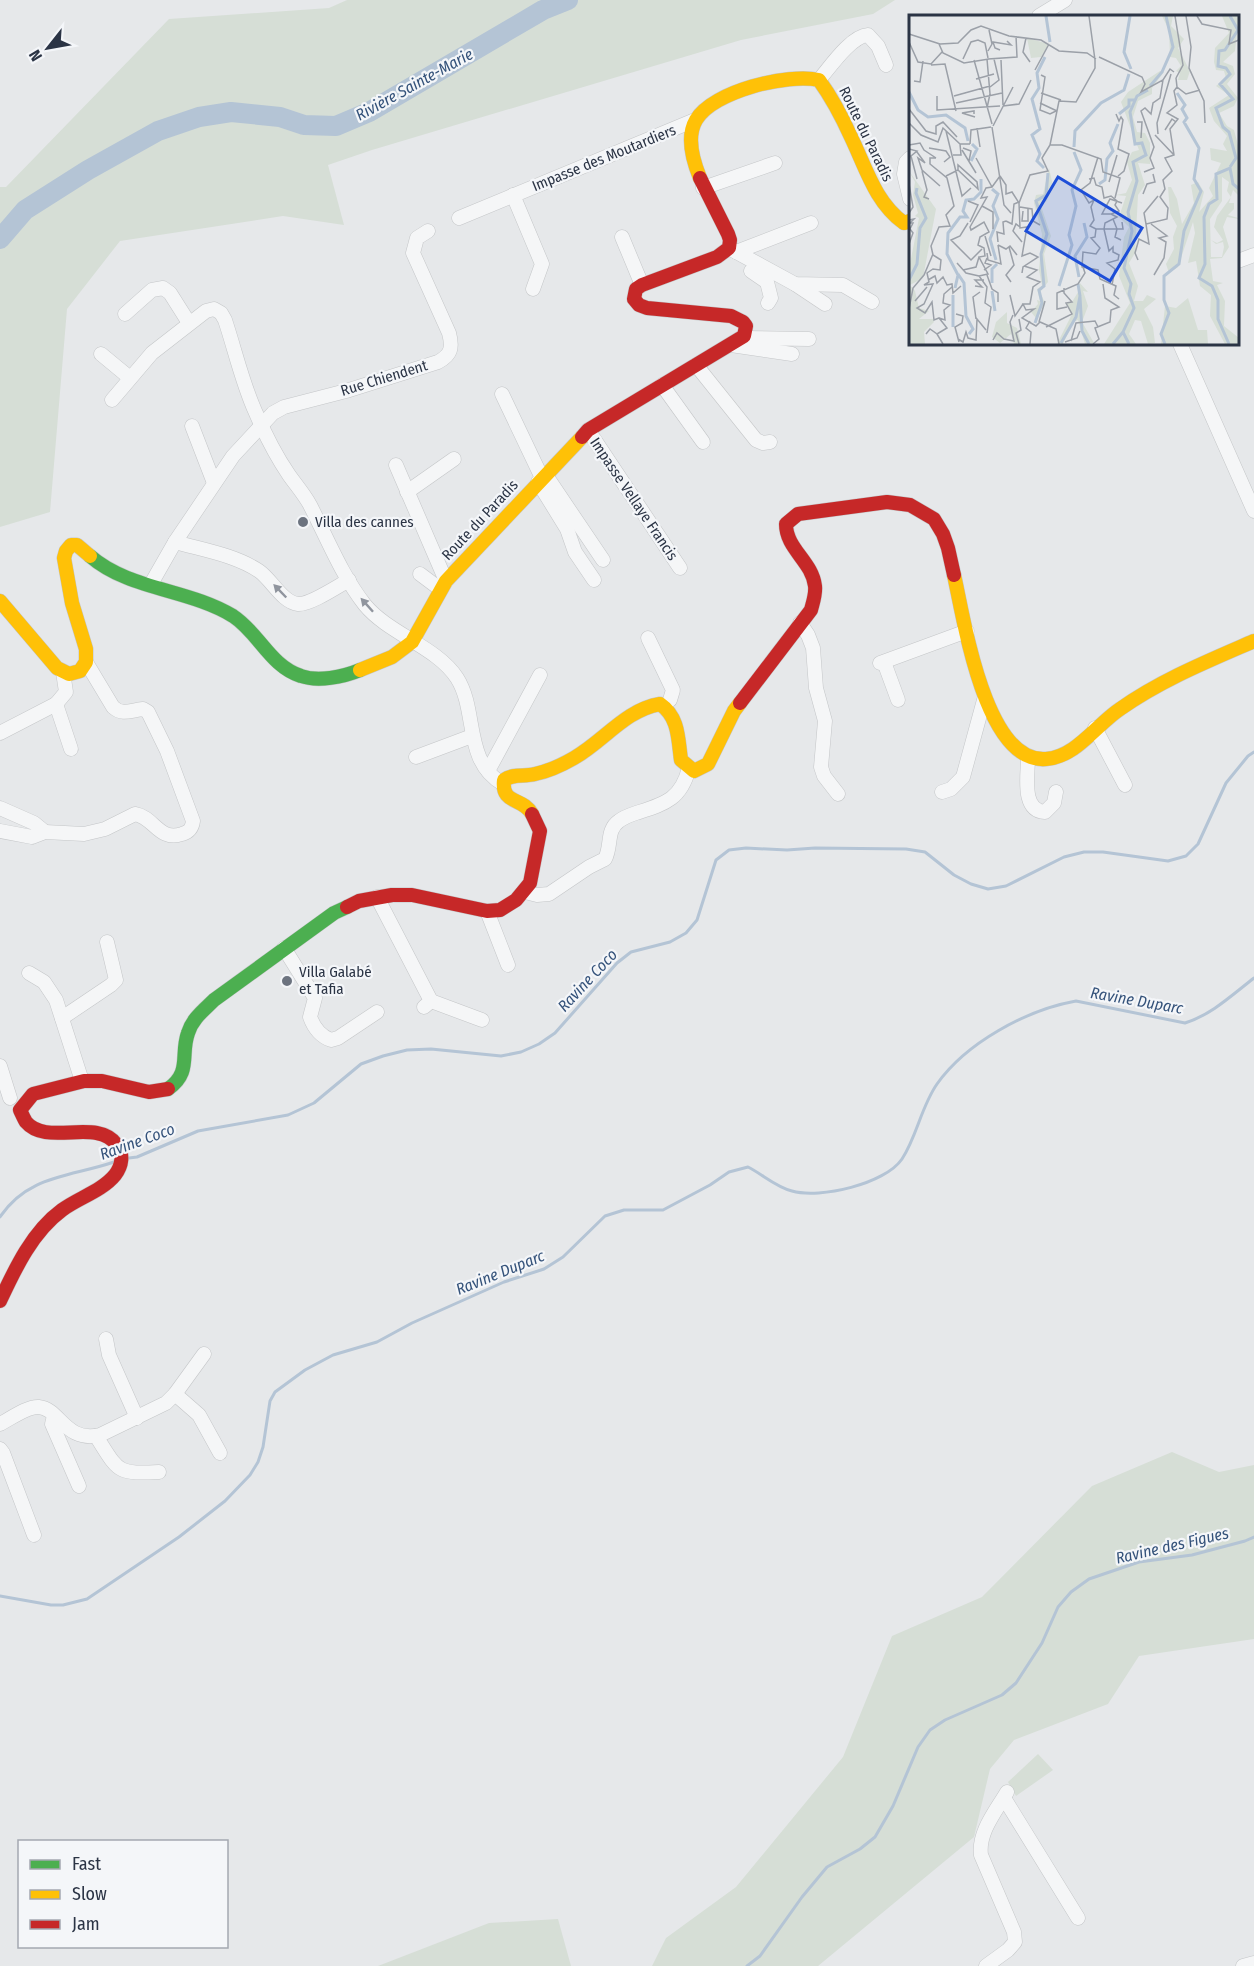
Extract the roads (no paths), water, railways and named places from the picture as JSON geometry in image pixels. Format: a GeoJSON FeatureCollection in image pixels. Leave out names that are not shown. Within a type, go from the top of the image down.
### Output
{"type":"FeatureCollection","features":[{"type":"Feature","properties":{"kind":"street"},"geometry":{"type":"LineString","coordinates":[[1041,15],[1065,0]]}},
{"type":"Feature","properties":{"kind":"street","name":"Route du Paradis"},"geometry":{"type":"LineString","coordinates":[[819,80],[838,57],[862,36],[868,35],[874,40],[886,65]]}},
{"type":"Feature","properties":{"kind":"street","name":"Route du Paradis"},"geometry":{"type":"LineString","coordinates":[[695,120],[714,103],[740,92],[790,78],[809,77],[819,80],[843,119],[880,199],[896,218],[904,223],[909,221]]}},
{"type":"Feature","properties":{"kind":"street"},"geometry":{"type":"LineString","coordinates":[[695,120],[693,156],[696,172],[728,234],[729,251]]}},
{"type":"Feature","properties":{"kind":"street","name":"Impasse des Moutardiers"},"geometry":{"type":"LineString","coordinates":[[459,218],[695,120]]}},
{"type":"Feature","properties":{"kind":"street","name":"Route du Paradis"},"geometry":{"type":"LineString","coordinates":[[909,160],[904,168],[909,194]]}},
{"type":"Feature","properties":{"kind":"street"},"geometry":{"type":"LineString","coordinates":[[703,188],[775,163]]}},
{"type":"Feature","properties":{"kind":"street","name":"Impasse des Moutardiers"},"geometry":{"type":"LineString","coordinates":[[513,195],[550,281]]}},
{"type":"Feature","properties":{"kind":"street"},"geometry":{"type":"LineString","coordinates":[[736,341],[746,332],[746,326],[731,316],[647,308],[639,305],[634,299],[634,293],[642,285],[729,251],[811,223]]}},
{"type":"Feature","properties":{"kind":"street","name":"Rue Chiendent"},"geometry":{"type":"LineString","coordinates":[[151,584],[175,542],[232,456],[273,413],[438,362],[451,351],[449,333],[413,253],[417,238],[428,231]]}},
{"type":"Feature","properties":{"kind":"street"},"geometry":{"type":"LineString","coordinates":[[622,237],[642,285]]}},
{"type":"Feature","properties":{"kind":"street"},"geometry":{"type":"LineString","coordinates":[[729,251],[795,284],[825,304]]}},
{"type":"Feature","properties":{"kind":"street"},"geometry":{"type":"LineString","coordinates":[[729,251],[767,282],[771,298],[768,303]]}},
{"type":"Feature","properties":{"kind":"street"},"geometry":{"type":"LineString","coordinates":[[1239,261],[1254,255]]}},
{"type":"Feature","properties":{"kind":"street"},"geometry":{"type":"LineString","coordinates":[[533,289],[542,264]]}},
{"type":"Feature","properties":{"kind":"street"},"geometry":{"type":"LineString","coordinates":[[795,284],[843,285],[872,302]]}},
{"type":"Feature","properties":{"kind":"street"},"geometry":{"type":"LineString","coordinates":[[125,314],[152,290],[163,288],[170,293],[189,323]]}},
{"type":"Feature","properties":{"kind":"street"},"geometry":{"type":"LineString","coordinates":[[0,1301],[25,1254],[50,1219],[112,1178],[122,1163],[122,1155],[117,1144],[104,1135],[36,1130],[23,1119],[20,1110],[33,1094],[82,1082],[114,1083],[158,1093],[169,1089],[180,1080],[183,1072],[187,1034],[194,1020],[214,1000],[334,913],[359,901],[392,895],[430,898],[487,911],[500,910],[525,892],[530,884],[540,831],[529,809],[507,796],[503,784],[488,771],[478,754],[472,736],[465,696],[457,678],[444,663],[412,642],[366,606],[349,580],[306,498],[288,473],[261,424],[221,313],[214,309],[206,311],[189,323],[152,353],[112,400]]}},
{"type":"Feature","properties":{"kind":"street"},"geometry":{"type":"LineString","coordinates":[[736,341],[809,339]]}},
{"type":"Feature","properties":{"kind":"street"},"geometry":{"type":"LineString","coordinates":[[736,341],[792,354]]}},
{"type":"Feature","properties":{"kind":"street","name":"Route du Paradis"},"geometry":{"type":"LineString","coordinates":[[412,642],[443,585],[588,430],[736,341]]}},
{"type":"Feature","properties":{"kind":"street"},"geometry":{"type":"LineString","coordinates":[[1180,345],[1254,512]]}},
{"type":"Feature","properties":{"kind":"street"},"geometry":{"type":"LineString","coordinates":[[101,354],[130,378]]}},
{"type":"Feature","properties":{"kind":"street"},"geometry":{"type":"LineString","coordinates":[[696,365],[756,440],[763,443],[770,442]]}},
{"type":"Feature","properties":{"kind":"street"},"geometry":{"type":"LineString","coordinates":[[662,385],[703,442]]}},
{"type":"Feature","properties":{"kind":"street","name":"Route du Paradis"},"geometry":{"type":"LineString","coordinates":[[501,394],[576,552],[594,580]]}},
{"type":"Feature","properties":{"kind":"street"},"geometry":{"type":"LineString","coordinates":[[192,426],[214,483]]}},
{"type":"Feature","properties":{"kind":"street","name":"Impasse Vellaye Francis"},"geometry":{"type":"LineString","coordinates":[[588,430],[680,568]]}},
{"type":"Feature","properties":{"kind":"street"},"geometry":{"type":"LineString","coordinates":[[407,492],[454,459]]}},
{"type":"Feature","properties":{"kind":"street","name":"Route du Paradis"},"geometry":{"type":"LineString","coordinates":[[396,465],[443,585]]}},
{"type":"Feature","properties":{"kind":"street","name":"Route du Paradis"},"geometry":{"type":"LineString","coordinates":[[542,478],[603,560]]}},
{"type":"Feature","properties":{"kind":"street"},"geometry":{"type":"LineString","coordinates":[[646,656],[675,720],[681,760],[689,768],[698,770],[708,764],[734,711],[811,610],[816,591],[809,570],[788,539],[785,528],[788,522],[798,514],[887,502],[910,505],[922,510],[939,526],[948,548],[984,700],[999,730],[1010,744],[1028,758],[1051,759],[1069,752],[1119,709],[1180,673],[1254,641]]}},
{"type":"Feature","properties":{"kind":"street"},"geometry":{"type":"LineString","coordinates":[[175,542],[243,562],[261,572],[287,598],[297,604],[307,603],[349,580]]}},
{"type":"Feature","properties":{"kind":"street"},"geometry":{"type":"LineString","coordinates":[[0,601],[57,668],[63,672],[75,674],[83,668],[86,662],[86,649],[68,584],[64,558],[71,545],[77,545],[108,568],[211,605],[234,617],[244,624],[280,665],[303,677],[317,679],[356,672],[392,657],[412,642]]}},
{"type":"Feature","properties":{"kind":"street"},"geometry":{"type":"LineString","coordinates":[[420,574],[443,585]]}},
{"type":"Feature","properties":{"kind":"street"},"geometry":{"type":"LineString","coordinates":[[800,623],[813,648],[816,688],[825,721],[821,767],[824,776],[838,794]]}},
{"type":"Feature","properties":{"kind":"street"},"geometry":{"type":"LineString","coordinates":[[898,700],[882,663],[967,631]]}},
{"type":"Feature","properties":{"kind":"street"},"geometry":{"type":"LineString","coordinates":[[648,638],[674,690],[668,704]]}},
{"type":"Feature","properties":{"kind":"street"},"geometry":{"type":"LineString","coordinates":[[0,831],[32,837],[45,832],[84,834],[105,829],[135,814],[147,819],[165,835],[182,834],[192,827],[193,821],[167,751],[148,712],[143,709],[127,713],[117,711],[86,662]]}},
{"type":"Feature","properties":{"kind":"street"},"geometry":{"type":"LineString","coordinates":[[0,733],[56,704],[66,692],[63,672]]}},
{"type":"Feature","properties":{"kind":"street"},"geometry":{"type":"LineString","coordinates":[[488,771],[540,675]]}},
{"type":"Feature","properties":{"kind":"street"},"geometry":{"type":"LineString","coordinates":[[942,792],[951,789],[963,777],[984,700]]}},
{"type":"Feature","properties":{"kind":"street"},"geometry":{"type":"LineString","coordinates":[[56,704],[71,749]]}},
{"type":"Feature","properties":{"kind":"street"},"geometry":{"type":"LineString","coordinates":[[503,784],[507,777],[538,773],[573,758],[589,749],[639,711],[649,706],[668,704]]}},
{"type":"Feature","properties":{"kind":"street"},"geometry":{"type":"LineString","coordinates":[[1095,728],[1125,785]]}},
{"type":"Feature","properties":{"kind":"street"},"geometry":{"type":"LineString","coordinates":[[416,757],[472,736]]}},
{"type":"Feature","properties":{"kind":"street"},"geometry":{"type":"LineString","coordinates":[[1028,758],[1029,800],[1032,807],[1038,812],[1045,812],[1054,803],[1056,792]]}},
{"type":"Feature","properties":{"kind":"street"},"geometry":{"type":"LineString","coordinates":[[525,892],[537,895],[549,894],[605,859],[609,850],[610,833],[619,820],[672,799],[686,782],[689,768]]}},
{"type":"Feature","properties":{"kind":"street"},"geometry":{"type":"LineString","coordinates":[[0,808],[34,823],[45,832]]}},
{"type":"Feature","properties":{"kind":"street"},"geometry":{"type":"LineString","coordinates":[[377,897],[427,1004],[482,1020]]}},
{"type":"Feature","properties":{"kind":"street"},"geometry":{"type":"LineString","coordinates":[[487,911],[508,965]]}},
{"type":"Feature","properties":{"kind":"street"},"geometry":{"type":"LineString","coordinates":[[62,1018],[116,980],[107,942]]}},
{"type":"Feature","properties":{"kind":"street"},"geometry":{"type":"LineString","coordinates":[[284,948],[312,991],[315,1004],[310,1017],[324,1038],[331,1040],[338,1038],[377,1012]]}},
{"type":"Feature","properties":{"kind":"street"},"geometry":{"type":"LineString","coordinates":[[29,973],[45,982],[51,991],[82,1082]]}},
{"type":"Feature","properties":{"kind":"street"},"geometry":{"type":"LineString","coordinates":[[0,1066],[5,1099],[22,1106]]}},
{"type":"Feature","properties":{"kind":"street"},"geometry":{"type":"LineString","coordinates":[[106,1339],[109,1355],[137,1418]]}},
{"type":"Feature","properties":{"kind":"street"},"geometry":{"type":"LineString","coordinates":[[0,1424],[33,1407],[40,1407],[76,1434],[96,1436],[166,1403],[204,1354]]}},
{"type":"Feature","properties":{"kind":"street"},"geometry":{"type":"LineString","coordinates":[[175,1394],[199,1415],[220,1453]]}},
{"type":"Feature","properties":{"kind":"street"},"geometry":{"type":"LineString","coordinates":[[54,1416],[52,1424],[79,1486]]}},
{"type":"Feature","properties":{"kind":"street"},"geometry":{"type":"LineString","coordinates":[[96,1436],[120,1469],[129,1473],[159,1472]]}},
{"type":"Feature","properties":{"kind":"street"},"geometry":{"type":"LineString","coordinates":[[0,1449],[34,1536]]}},
{"type":"Feature","properties":{"kind":"street"},"geometry":{"type":"LineString","coordinates":[[986,1966],[1015,1942],[1014,1932],[981,1855],[980,1847],[987,1825],[1006,1795],[1078,1918]]}},
{"type":"Feature","properties":{"kind":"street"},"geometry":{"type":"LineString","coordinates":[[1243,1966],[1254,1963]]}},
{"type":"Feature","properties":{"kind":"waterway","name":"Rivière Sainte-Marie"},"geometry":{"type":"LineString","coordinates":[[0,239],[25,210],[88,170],[158,131],[199,117],[231,112],[280,117],[304,125],[336,126],[369,112],[543,10],[568,0]]}},
{"type":"Feature","properties":{"kind":"waterway","name":"Ravine Coco"},"geometry":{"type":"LineString","coordinates":[[129,1158],[137,1157],[198,1131],[288,1115],[314,1103],[361,1064],[383,1056],[407,1050],[431,1049],[501,1056],[521,1052],[539,1044],[555,1033],[617,963],[631,952],[670,942],[686,933],[697,920],[716,860],[729,850],[746,848],[906,849],[925,852],[954,875],[971,884],[988,889],[1006,886],[1064,857],[1084,852],[1103,852],[1168,861],[1186,856],[1198,844],[1226,783],[1254,752]]}},
{"type":"Feature","properties":{"kind":"waterway","name":"Ravine Duparc"},"geometry":{"type":"LineString","coordinates":[[0,1596],[51,1605],[63,1605],[87,1599],[179,1537],[225,1501],[250,1475],[263,1447],[270,1401],[275,1392],[305,1370],[333,1355],[377,1342],[412,1323],[504,1282],[544,1269],[563,1257],[605,1216],[624,1210],[663,1210],[729,1172],[748,1167],[780,1187],[804,1193],[835,1191],[867,1182],[882,1176],[902,1159],[932,1093],[949,1069],[964,1055],[999,1030],[1037,1012],[1076,1001],[1185,1023],[1212,1010],[1254,978]]}},
{"type":"Feature","properties":{"kind":"waterway","name":"Ravine Coco"},"geometry":{"type":"LineString","coordinates":[[0,1217],[11,1203],[37,1185],[114,1162]]}},
{"type":"Feature","properties":{"kind":"waterway","name":"Ravine des Figues"},"geometry":{"type":"LineString","coordinates":[[747,1966],[760,1956],[802,1897],[827,1867],[860,1849],[875,1837],[893,1806],[918,1747],[930,1730],[945,1720],[1002,1695],[1016,1683],[1042,1643],[1058,1607],[1071,1592],[1089,1579],[1139,1562],[1192,1555],[1254,1537]]}},
{"type":"Feature","properties":{"kind":"place","name":"Villa des cannes"},"geometry":{"type":"Point","coordinates":[303,522]}},
{"type":"Feature","properties":{"kind":"place","name":"Villa Galabé et Tafia"},"geometry":{"type":"Point","coordinates":[287,981]}}]}
